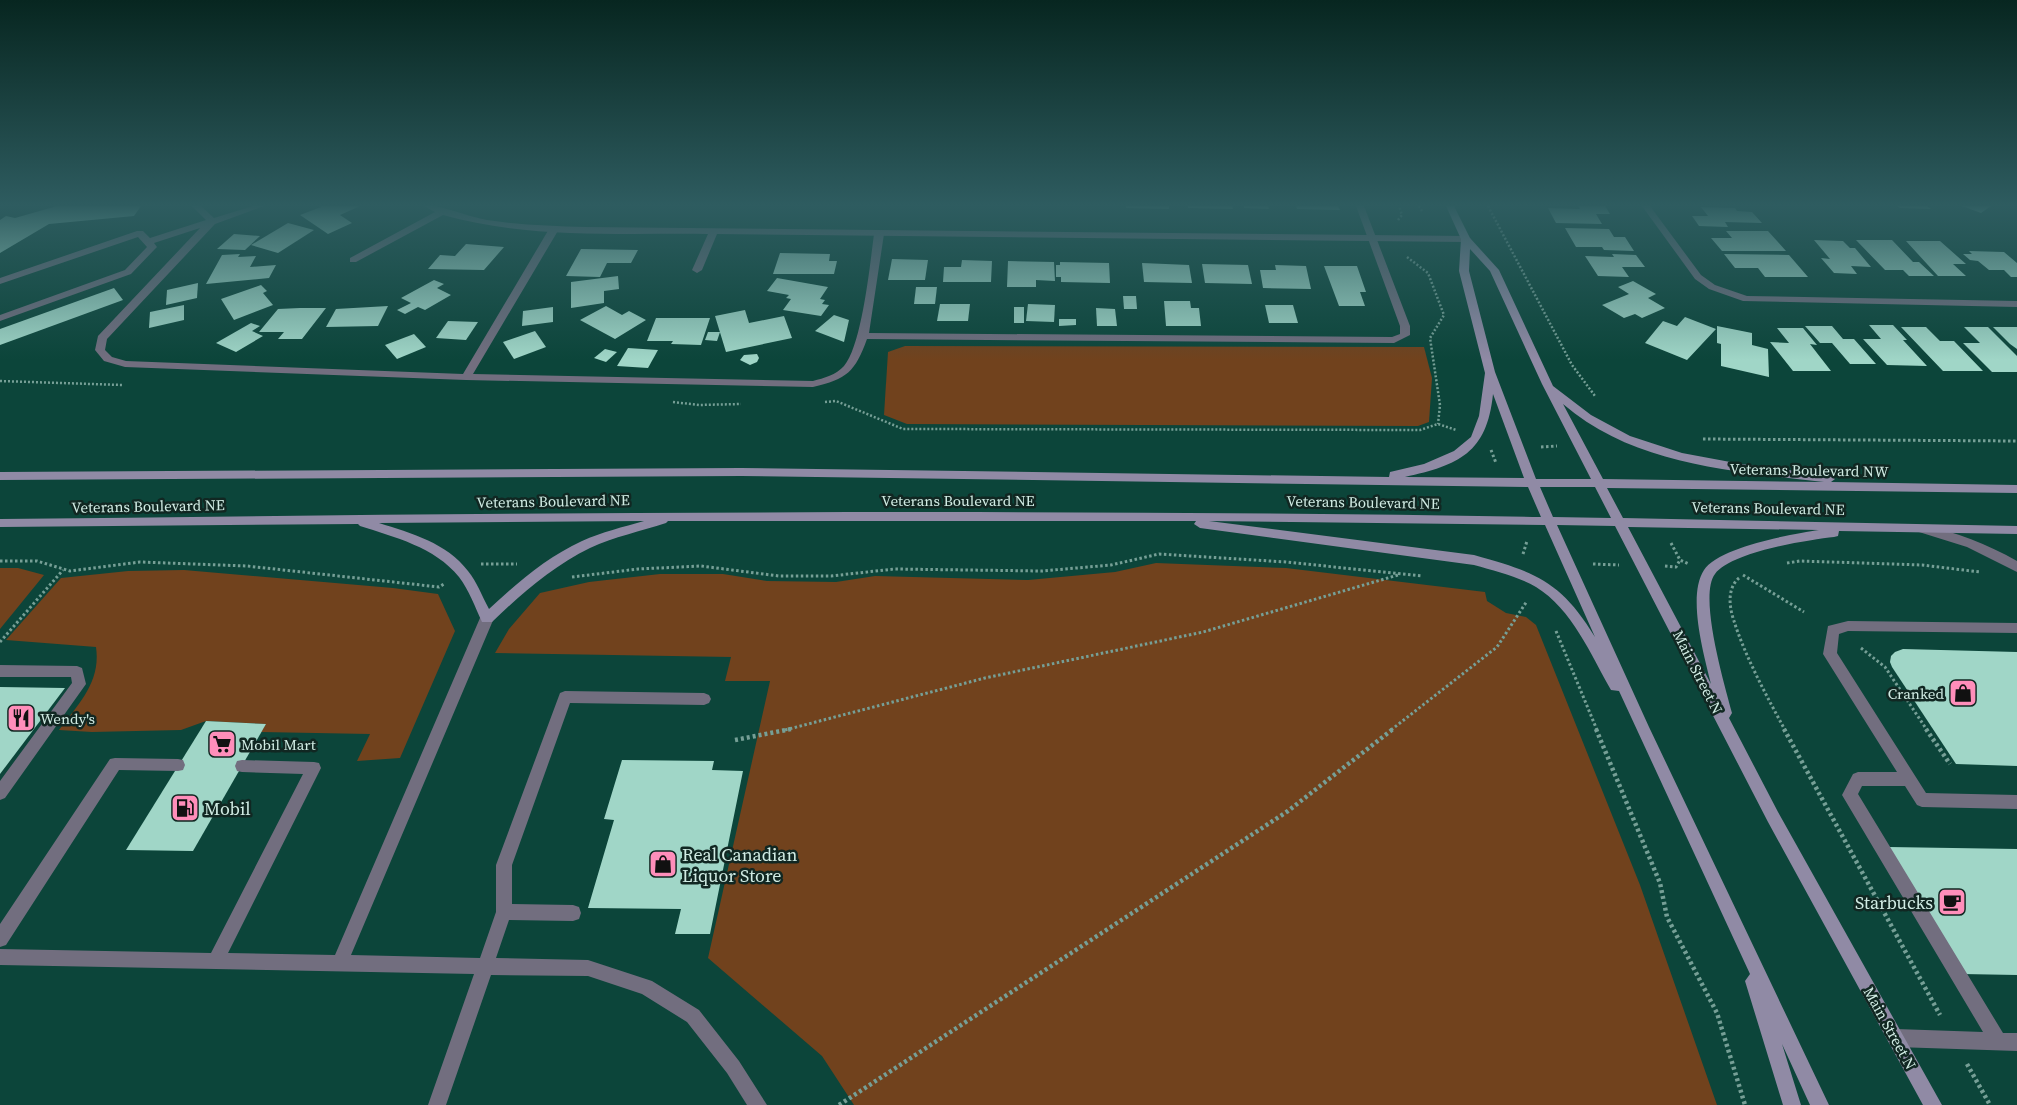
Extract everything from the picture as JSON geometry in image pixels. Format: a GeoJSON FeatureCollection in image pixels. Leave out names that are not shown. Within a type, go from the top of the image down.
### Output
{"type":"FeatureCollection","features":[{"type":"Feature","properties":{"kind":"main road","name":"Main Street N"},"geometry":{"type":"LineString","coordinates":[[1465,258],[1464,271],[1490,372],[1532,483],[1642,727],[1820,1105]]}},
{"type":"Feature","properties":{"kind":"main road","name":"Main Street N"},"geometry":{"type":"LineString","coordinates":[[1483,258],[1494,270],[1547,384],[1773,816],[1933,1105]]}},
{"type":"Feature","properties":{"kind":"main road"},"geometry":{"type":"LineString","coordinates":[[1369,480],[1427,469],[1451,458],[1475,439],[1484,414],[1490,372]]}},
{"type":"Feature","properties":{"kind":"main road"},"geometry":{"type":"LineString","coordinates":[[1547,384],[1584,416],[1617,435],[1640,444],[1681,456],[1741,468],[1891,487]]}},
{"type":"Feature","properties":{"kind":"main road","name":"Veterans Boulevard NE"},"geometry":{"type":"LineString","coordinates":[[0,476],[741,472],[1600,483]]}},
{"type":"Feature","properties":{"kind":"main road","name":"Veterans Boulevard NW"},"geometry":{"type":"LineString","coordinates":[[1600,483],[2017,489]]}},
{"type":"Feature","properties":{"kind":"main road"},"geometry":{"type":"LineString","coordinates":[[354,520],[416,540],[450,561],[463,574],[487,618],[519,588],[543,570],[586,545],[673,516]]}},
{"type":"Feature","properties":{"kind":"main road","name":"Veterans Boulevard NE"},"geometry":{"type":"LineString","coordinates":[[0,523],[673,516],[1143,516],[1916,528]]}},
{"type":"Feature","properties":{"kind":"main road"},"geometry":{"type":"LineString","coordinates":[[1143,516],[1474,560],[1516,572],[1546,588],[1568,610],[1642,727]]}},
{"type":"Feature","properties":{"kind":"main road"},"geometry":{"type":"LineString","coordinates":[[1728,730],[1706,630],[1703,588],[1709,572],[1720,562],[1759,547],[1822,534],[1916,528],[2017,530]]}},
{"type":"Feature","properties":{"kind":"main road"},"geometry":{"type":"LineString","coordinates":[[1741,938],[1792,1105]]}},
{"type":"Feature","properties":{"kind":"street"},"geometry":{"type":"LineString","coordinates":[[0,280],[67,258]]}},
{"type":"Feature","properties":{"kind":"street"},"geometry":{"type":"LineString","coordinates":[[0,318],[128,272],[142,258]]}},
{"type":"Feature","properties":{"kind":"street"},"geometry":{"type":"LineString","coordinates":[[178,258],[102,338],[100,350],[108,360],[125,364],[466,377],[813,384],[839,378],[851,366],[863,336],[875,258]]}},
{"type":"Feature","properties":{"kind":"street"},"geometry":{"type":"LineString","coordinates":[[353,260],[357,258]]}},
{"type":"Feature","properties":{"kind":"street"},"geometry":{"type":"LineString","coordinates":[[466,377],[537,258]]}},
{"type":"Feature","properties":{"kind":"street"},"geometry":{"type":"LineString","coordinates":[[697,270],[702,258]]}},
{"type":"Feature","properties":{"kind":"street"},"geometry":{"type":"LineString","coordinates":[[863,336],[1394,340],[1405,335],[1405,326],[1379,258]]}},
{"type":"Feature","properties":{"kind":"street"},"geometry":{"type":"LineString","coordinates":[[1684,258],[1698,277],[1712,287],[1746,299],[2017,304]]}},
{"type":"Feature","properties":{"kind":"street"},"geometry":{"type":"LineString","coordinates":[[1916,528],[1956,536],[1987,549],[2017,567]]}},
{"type":"Feature","properties":{"kind":"street"},"geometry":{"type":"LineString","coordinates":[[340,962],[487,618]]}},
{"type":"Feature","properties":{"kind":"street"},"geometry":{"type":"LineString","coordinates":[[2017,628],[1848,626],[1833,630],[1830,654],[1922,800],[2017,802]]}},
{"type":"Feature","properties":{"kind":"street"},"geometry":{"type":"LineString","coordinates":[[0,670],[77,672],[79,684],[0,793]]}},
{"type":"Feature","properties":{"kind":"street"},"geometry":{"type":"LineString","coordinates":[[437,1105],[504,912],[504,865],[564,697],[704,699]]}},
{"type":"Feature","properties":{"kind":"street"},"geometry":{"type":"LineString","coordinates":[[0,940],[116,764],[178,765]]}},
{"type":"Feature","properties":{"kind":"street"},"geometry":{"type":"LineString","coordinates":[[216,960],[314,768],[242,766]]}},
{"type":"Feature","properties":{"kind":"street"},"geometry":{"type":"LineString","coordinates":[[1909,779],[1858,779],[1850,795],[1999,1042]]}},
{"type":"Feature","properties":{"kind":"street"},"geometry":{"type":"LineString","coordinates":[[504,912],[573,913]]}},
{"type":"Feature","properties":{"kind":"street"},"geometry":{"type":"LineString","coordinates":[[0,957],[588,968],[646,987],[693,1016],[734,1067],[758,1105]]}},
{"type":"Feature","properties":{"kind":"street"},"geometry":{"type":"LineString","coordinates":[[1896,1038],[2017,1042]]}},
{"type":"Feature","properties":{"kind":"path"},"geometry":{"type":"LineString","coordinates":[[1407,258],[1428,273],[1444,314],[1430,338],[1440,405],[1438,424]]}},
{"type":"Feature","properties":{"kind":"path"},"geometry":{"type":"LineString","coordinates":[[1515,258],[1572,365],[1596,398]]}},
{"type":"Feature","properties":{"kind":"path"},"geometry":{"type":"LineString","coordinates":[[0,381],[130,385]]}},
{"type":"Feature","properties":{"kind":"path"},"geometry":{"type":"LineString","coordinates":[[665,402],[699,405],[748,404]]}},
{"type":"Feature","properties":{"kind":"path"},"geometry":{"type":"LineString","coordinates":[[817,402],[836,402],[903,429],[1420,430],[1438,424],[1463,432]]}},
{"type":"Feature","properties":{"kind":"path"},"geometry":{"type":"LineString","coordinates":[[1701,438],[2017,441]]}},
{"type":"Feature","properties":{"kind":"path"},"geometry":{"type":"LineString","coordinates":[[1519,447],[1580,446]]}},
{"type":"Feature","properties":{"kind":"path"},"geometry":{"type":"LineString","coordinates":[[1491,449],[1498,470]]}},
{"type":"Feature","properties":{"kind":"path"},"geometry":{"type":"LineString","coordinates":[[1568,564],[1676,567],[1680,560],[1666,535]]}},
{"type":"Feature","properties":{"kind":"path"},"geometry":{"type":"LineString","coordinates":[[0,561],[37,561],[63,570],[85,570],[140,562],[247,566],[439,586],[484,563],[531,565],[563,579],[638,569],[701,566],[779,576],[831,576],[894,569],[1042,571],[1111,565],[1159,554],[1286,562],[1430,577]]}},
{"type":"Feature","properties":{"kind":"path"},"geometry":{"type":"LineString","coordinates":[[1782,564],[1800,561],[1922,565],[1988,573]]}},
{"type":"Feature","properties":{"kind":"path"},"geometry":{"type":"LineString","coordinates":[[0,642],[63,570]]}},
{"type":"Feature","properties":{"kind":"path"},"geometry":{"type":"LineString","coordinates":[[1749,571],[1733,583],[1730,596],[1733,620],[1770,704],[1990,1105]]}},
{"type":"Feature","properties":{"kind":"path"},"geometry":{"type":"LineString","coordinates":[[735,740],[794,728],[985,678],[1203,632],[1400,574]]}},
{"type":"Feature","properties":{"kind":"path"},"geometry":{"type":"LineString","coordinates":[[1743,574],[1804,612]]}},
{"type":"Feature","properties":{"kind":"path"},"geometry":{"type":"LineString","coordinates":[[1521,598],[1535,606]]}},
{"type":"Feature","properties":{"kind":"path"},"geometry":{"type":"LineString","coordinates":[[838,1105],[1288,811],[1497,647],[1527,601]]}},
{"type":"Feature","properties":{"kind":"path"},"geometry":{"type":"LineString","coordinates":[[1553,623],[1660,882],[1667,918],[1717,1013],[1745,1105]]}},
{"type":"Feature","properties":{"kind":"path"},"geometry":{"type":"LineString","coordinates":[[1860,648],[1884,667],[1950,764]]}},
{"type":"Feature","properties":{"kind":"shaded area"},"geometry":{"type":"Polygon","coordinates":[[[905,346],[1424,347],[1432,378],[1429,422],[1418,426],[907,424],[884,415],[888,352],[905,346]]]}},
{"type":"Feature","properties":{"kind":"shaded area"},"geometry":{"type":"Polygon","coordinates":[[[1156,563],[1286,568],[1485,592],[1487,601],[1506,613],[1526,617],[1536,625],[1640,885],[1717,1105],[854,1105],[822,1056],[708,958],[770,681],[725,681],[731,657],[495,653],[509,629],[540,593],[589,582],[660,574],[723,574],[767,581],[836,582],[875,576],[1028,580],[1115,572],[1156,563]]]}},
{"type":"Feature","properties":{"kind":"shaded area"},"geometry":{"type":"Polygon","coordinates":[[[0,568],[18,568],[44,575],[0,629],[0,568]]]}},
{"type":"Feature","properties":{"kind":"shaded area"},"geometry":{"type":"Polygon","coordinates":[[[184,570],[393,588],[438,594],[455,631],[400,758],[357,761],[370,734],[261,732],[266,724],[206,721],[181,730],[92,732],[59,730],[81,701],[92,682],[97,660],[96,647],[6,640],[61,578],[128,571],[184,570]]]}},
{"type":"Feature","properties":{"kind":"building"},"geometry":{"type":"Polygon","coordinates":[[[221,258],[255,258],[250,267],[276,265],[269,278],[206,284],[221,258]]]}},
{"type":"Feature","properties":{"kind":"building"},"geometry":{"type":"Polygon","coordinates":[[[438,258],[495,258],[484,270],[428,269],[438,258]]]}},
{"type":"Feature","properties":{"kind":"building"},"geometry":{"type":"Polygon","coordinates":[[[576,258],[634,258],[631,263],[607,263],[600,277],[566,276],[576,258]]]}},
{"type":"Feature","properties":{"kind":"building"},"geometry":{"type":"Polygon","coordinates":[[[778,258],[829,258],[829,261],[837,261],[834,274],[773,274],[778,258]]]}},
{"type":"Feature","properties":{"kind":"building"},"geometry":{"type":"Polygon","coordinates":[[[1586,258],[1638,258],[1645,267],[1622,267],[1629,277],[1598,276],[1586,258]]]}},
{"type":"Feature","properties":{"kind":"building"},"geometry":{"type":"Polygon","coordinates":[[[1727,258],[1791,258],[1808,277],[1765,277],[1758,268],[1735,268],[1727,258]]]}},
{"type":"Feature","properties":{"kind":"building"},"geometry":{"type":"Polygon","coordinates":[[[1821,258],[1830,259],[1829,258],[1863,258],[1871,267],[1851,266],[1857,274],[1834,273],[1821,258]]]}},
{"type":"Feature","properties":{"kind":"building"},"geometry":{"type":"Polygon","coordinates":[[[1873,258],[1909,258],[1913,262],[1919,262],[1934,276],[1909,276],[1903,270],[1885,270],[1873,258]]]}},
{"type":"Feature","properties":{"kind":"building"},"geometry":{"type":"Polygon","coordinates":[[[1921,258],[1959,258],[1966,264],[1953,264],[1966,276],[1938,276],[1921,258]]]}},
{"type":"Feature","properties":{"kind":"building"},"geometry":{"type":"Polygon","coordinates":[[[1967,258],[2011,258],[2017,263],[2017,277],[2011,277],[2004,270],[1989,270],[1978,261],[1967,258]]]}},
{"type":"Feature","properties":{"kind":"building"},"geometry":{"type":"Polygon","coordinates":[[[892,259],[928,260],[925,280],[888,280],[892,259]]]}},
{"type":"Feature","properties":{"kind":"building"},"geometry":{"type":"Polygon","coordinates":[[[962,260],[992,261],[991,282],[943,282],[944,267],[961,267],[962,260]]]}},
{"type":"Feature","properties":{"kind":"building"},"geometry":{"type":"Polygon","coordinates":[[[1008,261],[1054,262],[1055,281],[1036,280],[1036,287],[1007,287],[1008,261]]]}},
{"type":"Feature","properties":{"kind":"building"},"geometry":{"type":"Polygon","coordinates":[[[1060,262],[1109,263],[1110,283],[1061,282],[1061,277],[1056,277],[1056,265],[1060,265],[1060,262]]]}},
{"type":"Feature","properties":{"kind":"building"},"geometry":{"type":"Polygon","coordinates":[[[1142,263],[1189,265],[1192,283],[1144,282],[1142,263]]]}},
{"type":"Feature","properties":{"kind":"building"},"geometry":{"type":"Polygon","coordinates":[[[1202,264],[1248,265],[1252,284],[1205,283],[1202,264]]]}},
{"type":"Feature","properties":{"kind":"building"},"geometry":{"type":"Polygon","coordinates":[[[1275,265],[1306,266],[1311,289],[1263,288],[1260,270],[1276,270],[1275,265]]]}},
{"type":"Feature","properties":{"kind":"building"},"geometry":{"type":"Polygon","coordinates":[[[1324,266],[1357,266],[1366,292],[1360,292],[1365,306],[1339,306],[1324,266]]]}},
{"type":"Feature","properties":{"kind":"building"},"geometry":{"type":"Polygon","coordinates":[[[618,276],[619,289],[604,291],[604,303],[571,308],[571,282],[618,276]]]}},
{"type":"Feature","properties":{"kind":"building"},"geometry":{"type":"Polygon","coordinates":[[[777,278],[828,287],[820,299],[825,300],[822,304],[829,305],[821,316],[783,310],[791,299],[786,298],[789,295],[767,291],[777,278]]]}},
{"type":"Feature","properties":{"kind":"building"},"geometry":{"type":"Polygon","coordinates":[[[434,280],[444,284],[437,288],[451,295],[425,310],[418,307],[405,314],[397,310],[411,303],[401,298],[434,280]]]}},
{"type":"Feature","properties":{"kind":"building"},"geometry":{"type":"Polygon","coordinates":[[[1633,281],[1656,294],[1648,298],[1665,308],[1642,318],[1635,314],[1624,318],[1602,305],[1629,294],[1618,287],[1633,281]]]}},
{"type":"Feature","properties":{"kind":"building"},"geometry":{"type":"Polygon","coordinates":[[[198,283],[197,298],[166,305],[167,290],[198,283]]]}},
{"type":"Feature","properties":{"kind":"building"},"geometry":{"type":"Polygon","coordinates":[[[261,285],[267,291],[263,293],[273,305],[234,320],[221,299],[261,285]]]}},
{"type":"Feature","properties":{"kind":"building"},"geometry":{"type":"Polygon","coordinates":[[[916,287],[937,287],[935,304],[914,304],[916,287]]]}},
{"type":"Feature","properties":{"kind":"building"},"geometry":{"type":"Polygon","coordinates":[[[114,288],[123,300],[0,345],[0,329],[114,288]]]}},
{"type":"Feature","properties":{"kind":"building"},"geometry":{"type":"Polygon","coordinates":[[[1123,296],[1136,296],[1137,309],[1124,309],[1123,296]]]}},
{"type":"Feature","properties":{"kind":"building"},"geometry":{"type":"Polygon","coordinates":[[[1164,301],[1190,301],[1191,308],[1199,308],[1201,326],[1166,326],[1164,301]]]}},
{"type":"Feature","properties":{"kind":"building"},"geometry":{"type":"Polygon","coordinates":[[[940,304],[970,304],[968,321],[937,321],[940,304]]]}},
{"type":"Feature","properties":{"kind":"building"},"geometry":{"type":"Polygon","coordinates":[[[1028,304],[1055,305],[1054,322],[1026,321],[1028,304]]]}},
{"type":"Feature","properties":{"kind":"building"},"geometry":{"type":"Polygon","coordinates":[[[184,305],[184,320],[149,328],[150,312],[184,305]]]}},
{"type":"Feature","properties":{"kind":"building"},"geometry":{"type":"Polygon","coordinates":[[[1265,305],[1293,305],[1298,323],[1269,323],[1265,305]]]}},
{"type":"Feature","properties":{"kind":"building"},"geometry":{"type":"Polygon","coordinates":[[[388,306],[378,326],[326,327],[336,309],[388,306]]]}},
{"type":"Feature","properties":{"kind":"building"},"geometry":{"type":"Polygon","coordinates":[[[606,306],[622,315],[629,311],[646,320],[615,339],[580,320],[606,306]]]}},
{"type":"Feature","properties":{"kind":"building"},"geometry":{"type":"Polygon","coordinates":[[[553,307],[553,322],[522,326],[523,311],[553,307]]]}},
{"type":"Feature","properties":{"kind":"building"},"geometry":{"type":"Polygon","coordinates":[[[1014,307],[1024,307],[1024,323],[1014,323],[1014,307]]]}},
{"type":"Feature","properties":{"kind":"building"},"geometry":{"type":"Polygon","coordinates":[[[326,308],[302,339],[278,339],[284,332],[259,332],[278,309],[326,308]]]}},
{"type":"Feature","properties":{"kind":"building"},"geometry":{"type":"Polygon","coordinates":[[[1096,308],[1115,309],[1117,326],[1097,326],[1096,308]]]}},
{"type":"Feature","properties":{"kind":"building"},"geometry":{"type":"Polygon","coordinates":[[[745,310],[749,323],[784,316],[792,338],[726,352],[715,316],[745,310]]]}},
{"type":"Feature","properties":{"kind":"building"},"geometry":{"type":"Polygon","coordinates":[[[834,315],[849,320],[844,342],[815,331],[834,315]]]}},
{"type":"Feature","properties":{"kind":"building"},"geometry":{"type":"Polygon","coordinates":[[[1685,317],[1716,329],[1687,360],[1645,343],[1663,321],[1677,326],[1685,317]]]}},
{"type":"Feature","properties":{"kind":"building"},"geometry":{"type":"Polygon","coordinates":[[[656,318],[710,318],[701,345],[671,344],[673,341],[647,341],[656,318]]]}},
{"type":"Feature","properties":{"kind":"building"},"geometry":{"type":"Polygon","coordinates":[[[1059,319],[1076,319],[1076,325],[1059,326],[1059,319]]]}},
{"type":"Feature","properties":{"kind":"building"},"geometry":{"type":"Polygon","coordinates":[[[448,321],[478,322],[466,340],[436,338],[448,321]]]}},
{"type":"Feature","properties":{"kind":"building"},"geometry":{"type":"Polygon","coordinates":[[[251,323],[260,326],[252,331],[263,336],[236,352],[216,343],[251,323]]]}},
{"type":"Feature","properties":{"kind":"building"},"geometry":{"type":"Polygon","coordinates":[[[1869,325],[1893,325],[1907,340],[1903,340],[1927,366],[1887,365],[1863,339],[1881,339],[1869,325]]]}},
{"type":"Feature","properties":{"kind":"building"},"geometry":{"type":"Polygon","coordinates":[[[1717,326],[1752,333],[1752,345],[1768,349],[1769,377],[1721,366],[1721,344],[1717,343],[1717,326]]]}},
{"type":"Feature","properties":{"kind":"building"},"geometry":{"type":"Polygon","coordinates":[[[1805,326],[1832,326],[1843,339],[1854,339],[1876,364],[1850,364],[1832,343],[1820,343],[1805,326]]]}},
{"type":"Feature","properties":{"kind":"building"},"geometry":{"type":"Polygon","coordinates":[[[1901,327],[1926,327],[1940,341],[1954,341],[1983,371],[1943,371],[1901,327]]]}},
{"type":"Feature","properties":{"kind":"building"},"geometry":{"type":"Polygon","coordinates":[[[1964,327],[1988,327],[2017,356],[2017,372],[1992,372],[1963,343],[1980,343],[1964,327]]]}},
{"type":"Feature","properties":{"kind":"building"},"geometry":{"type":"Polygon","coordinates":[[[1993,327],[2017,327],[2017,349],[2010,344],[1993,327]]]}},
{"type":"Feature","properties":{"kind":"building"},"geometry":{"type":"Polygon","coordinates":[[[1777,328],[1803,328],[1817,345],[1810,344],[1831,371],[1793,371],[1770,342],[1789,343],[1777,328]]]}},
{"type":"Feature","properties":{"kind":"building"},"geometry":{"type":"Polygon","coordinates":[[[535,331],[546,347],[514,359],[503,342],[535,331]]]}},
{"type":"Feature","properties":{"kind":"building"},"geometry":{"type":"Polygon","coordinates":[[[708,332],[720,332],[717,341],[705,340],[708,332]]]}},
{"type":"Feature","properties":{"kind":"building"},"geometry":{"type":"Polygon","coordinates":[[[414,334],[426,347],[397,359],[385,345],[414,334]]]}},
{"type":"Feature","properties":{"kind":"building"},"geometry":{"type":"Polygon","coordinates":[[[628,348],[658,350],[648,368],[617,366],[628,348]]]}},
{"type":"Feature","properties":{"kind":"building"},"geometry":{"type":"Polygon","coordinates":[[[605,349],[617,352],[606,362],[594,358],[605,349]]]}},
{"type":"Feature","properties":{"kind":"building"},"geometry":{"type":"Polygon","coordinates":[[[757,354],[759,358],[757,362],[750,365],[740,360],[744,355],[757,354]]]}},
{"type":"Feature","properties":{"kind":"building","name":"Cranked"},"geometry":{"type":"Polygon","coordinates":[[[1903,649],[2017,652],[2017,766],[1956,764],[1892,667],[1890,662],[1891,656],[1903,649]]]}},
{"type":"Feature","properties":{"kind":"building","name":"Wendy's"},"geometry":{"type":"Polygon","coordinates":[[[0,687],[65,688],[0,774],[0,687]]]}},
{"type":"Feature","properties":{"kind":"building","name":"Mobil"},"geometry":{"type":"Polygon","coordinates":[[[206,721],[266,724],[193,851],[126,850],[206,721]]]}},
{"type":"Feature","properties":{"kind":"building","name":"Real Canadian Liquor Store"},"geometry":{"type":"Polygon","coordinates":[[[622,760],[714,761],[712,770],[743,771],[710,934],[675,934],[681,909],[588,908],[614,820],[604,819],[622,760]]]}},
{"type":"Feature","properties":{"kind":"building","name":"Starbucks"},"geometry":{"type":"Polygon","coordinates":[[[1889,847],[2017,849],[2017,975],[1962,974],[1889,847]]]}},
{"type":"Feature","properties":{"kind":"place","name":"Cranked"},"geometry":{"type":"Point","coordinates":[1963,693]}},
{"type":"Feature","properties":{"kind":"place","name":"Wendy's"},"geometry":{"type":"Point","coordinates":[21,718]}},
{"type":"Feature","properties":{"kind":"place","name":"Mobil Mart"},"geometry":{"type":"Point","coordinates":[222,744]}},
{"type":"Feature","properties":{"kind":"place","name":"Mobil"},"geometry":{"type":"Point","coordinates":[185,808]}},
{"type":"Feature","properties":{"kind":"place","name":"Real Canadian Liquor Store"},"geometry":{"type":"Point","coordinates":[663,864]}},
{"type":"Feature","properties":{"kind":"place","name":"Starbucks"},"geometry":{"type":"Point","coordinates":[1952,902]}}]}
